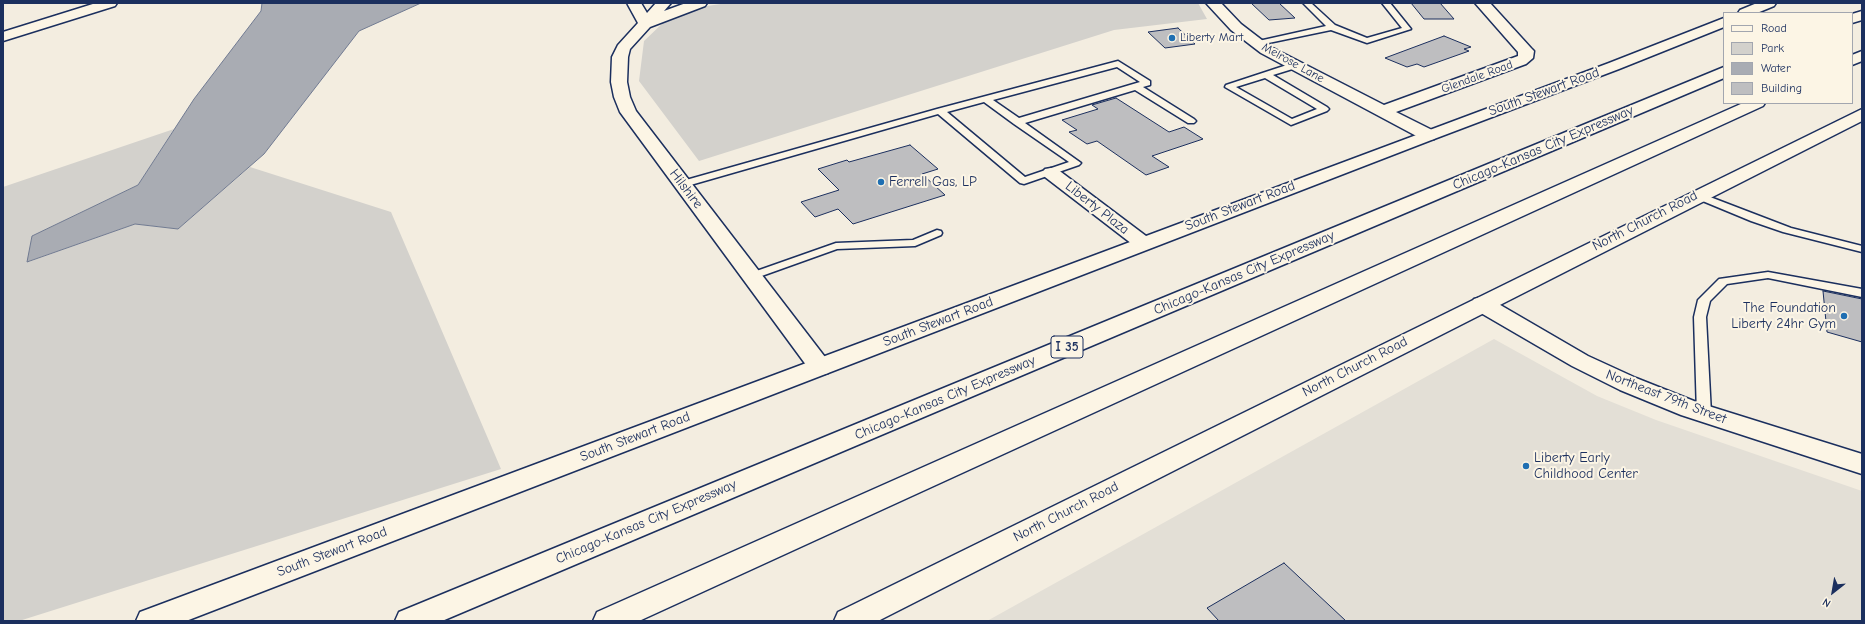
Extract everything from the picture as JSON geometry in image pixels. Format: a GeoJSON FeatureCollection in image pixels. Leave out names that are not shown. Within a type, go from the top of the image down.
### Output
{"type":"FeatureCollection","features":[{"type":"Feature","properties":{"kind":"main road"},"geometry":{"type":"LineString","coordinates":[[3,37],[110,3]]}},
{"type":"Feature","properties":{"kind":"main road"},"geometry":{"type":"LineString","coordinates":[[634,3],[646,24],[676,11],[700,3]]}},
{"type":"Feature","properties":{"kind":"main road","name":"Hilshire"},"geometry":{"type":"LineString","coordinates":[[664,3],[623,48],[620,57],[619,82],[622,97],[628,112],[820,367]]}},
{"type":"Feature","properties":{"kind":"main road","name":"Melrose Lane"},"geometry":{"type":"LineString","coordinates":[[1213,3],[1236,27],[1257,44],[1428,135]]}},
{"type":"Feature","properties":{"kind":"main road","name":"Glendale Road"},"geometry":{"type":"LineString","coordinates":[[1382,111],[1521,61],[1525,58],[1526,51],[1482,3]]}},
{"type":"Feature","properties":{"kind":"main road"},"geometry":{"type":"LineString","coordinates":[[1747,12],[1769,3]]}},
{"type":"Feature","properties":{"kind":"main road","name":"South Stewart Road"},"geometry":{"type":"LineString","coordinates":[[151,621],[1143,243],[1614,66],[1723,22]]}},
{"type":"Feature","properties":{"kind":"main road","name":"Chicago-Kansas City Expressway"},"geometry":{"type":"LineString","coordinates":[[410,621],[1723,72]]}},
{"type":"Feature","properties":{"kind":"main road"},"geometry":{"type":"LineString","coordinates":[[608,621],[1755,104]]}},
{"type":"Feature","properties":{"kind":"main road","name":"North Church Road"},"geometry":{"type":"LineString","coordinates":[[849,621],[1697,195],[1862,114]]}},
{"type":"Feature","properties":{"kind":"main road","name":"Liberty Plaza"},"geometry":{"type":"LineString","coordinates":[[1051,173],[1143,243]]}},
{"type":"Feature","properties":{"kind":"main road","name":"Northeast 79th Street"},"geometry":{"type":"LineString","coordinates":[[1482,304],[1580,361],[1628,384],[1704,414],[1862,464]]}},
{"type":"Feature","properties":{"kind":"lane"},"geometry":{"type":"LineString","coordinates":[[1307,3],[1332,27],[1367,41],[1407,29],[1386,3]]}},
{"type":"Feature","properties":{"kind":"lane"},"geometry":{"type":"LineString","coordinates":[[1257,44],[1332,27]]}},
{"type":"Feature","properties":{"kind":"lane"},"geometry":{"type":"LineString","coordinates":[[683,184],[940,111],[1118,64],[1147,82],[1016,122]]}},
{"type":"Feature","properties":{"kind":"lane"},"geometry":{"type":"LineString","coordinates":[[1266,75],[1324,109],[1291,122],[1229,87],[1266,75],[1296,66]]}},
{"type":"Feature","properties":{"kind":"lane"},"geometry":{"type":"LineString","coordinates":[[1134,86],[1191,121]]}},
{"type":"Feature","properties":{"kind":"lane"},"geometry":{"type":"LineString","coordinates":[[940,111],[1024,181],[1051,173],[1076,163],[1016,122],[986,99]]}},
{"type":"Feature","properties":{"kind":"lane"},"geometry":{"type":"LineString","coordinates":[[1697,195],[1755,219],[1787,230],[1862,249]]}},
{"type":"Feature","properties":{"kind":"lane"},"geometry":{"type":"LineString","coordinates":[[752,276],[836,246],[915,243],[937,233]]}},
{"type":"Feature","properties":{"kind":"lane"},"geometry":{"type":"LineString","coordinates":[[1704,414],[1700,317],[1704,300],[1723,281],[1768,275],[1862,293]]}},
{"type":"Feature","properties":{"kind":"shaded area","name":"Liberty Early Childhood Center"},"geometry":{"type":"Polygon","coordinates":[[[1494,339],[1597,396],[1656,420],[1862,491],[1862,621],[987,621],[1494,339]]]}},
{"type":"Feature","properties":{"kind":"green space"},"geometry":{"type":"Polygon","coordinates":[[[727,3],[1198,3],[1207,19],[1114,30],[699,161],[639,81],[644,41],[666,20],[701,7],[727,3]]]}},
{"type":"Feature","properties":{"kind":"green space"},"geometry":{"type":"Polygon","coordinates":[[[174,129],[138,185],[32,236],[28,262],[135,224],[178,229],[250,167],[391,212],[501,469],[19,621],[3,621],[3,187],[174,129]]]}},
{"type":"Feature","properties":{"kind":"water"},"geometry":{"type":"Polygon","coordinates":[[[262,3],[421,3],[359,31],[264,154],[178,229],[135,224],[27,262],[32,236],[138,185],[194,99],[261,11],[262,3]]]}},
{"type":"Feature","properties":{"kind":"building"},"geometry":{"type":"Polygon","coordinates":[[[1251,3],[1279,3],[1295,18],[1269,20],[1251,3]]]}},
{"type":"Feature","properties":{"kind":"building"},"geometry":{"type":"Polygon","coordinates":[[[1411,3],[1440,3],[1454,19],[1424,19],[1411,3]]]}},
{"type":"Feature","properties":{"kind":"building","name":"Liberty Mart"},"geometry":{"type":"Polygon","coordinates":[[[1178,28],[1195,44],[1165,48],[1148,32],[1178,28]]]}},
{"type":"Feature","properties":{"kind":"building"},"geometry":{"type":"Polygon","coordinates":[[[1444,36],[1471,47],[1464,49],[1469,51],[1424,67],[1417,64],[1407,67],[1385,58],[1444,36]]]}},
{"type":"Feature","properties":{"kind":"building"},"geometry":{"type":"Polygon","coordinates":[[[1116,98],[1169,132],[1184,127],[1203,139],[1152,156],[1169,167],[1146,175],[1097,141],[1087,144],[1069,132],[1077,130],[1062,120],[1098,109],[1092,105],[1116,98]]]}},
{"type":"Feature","properties":{"kind":"building","name":"Ferrell Gas, LP"},"geometry":{"type":"Polygon","coordinates":[[[910,145],[938,169],[922,174],[945,195],[853,224],[838,209],[815,217],[801,202],[839,190],[818,169],[847,160],[849,162],[910,145]]]}},
{"type":"Feature","properties":{"kind":"building","name":"The Foundation Liberty 24hr Gym"},"geometry":{"type":"Polygon","coordinates":[[[1823,291],[1862,299],[1862,342],[1827,332],[1823,291]]]}},
{"type":"Feature","properties":{"kind":"building"},"geometry":{"type":"Polygon","coordinates":[[[1284,563],[1346,621],[1219,621],[1207,608],[1284,563]]]}},
{"type":"Feature","properties":{"kind":"place","name":"Liberty Mart"},"geometry":{"type":"Point","coordinates":[1172,38]}},
{"type":"Feature","properties":{"kind":"place","name":"Ferrell Gas, LP"},"geometry":{"type":"Point","coordinates":[881,182]}},
{"type":"Feature","properties":{"kind":"place","name":"The Foundation Liberty 24hr Gym"},"geometry":{"type":"Point","coordinates":[1844,316]}},
{"type":"Feature","properties":{"kind":"place","name":"Liberty Early Childhood Center"},"geometry":{"type":"Point","coordinates":[1526,466]}}]}
